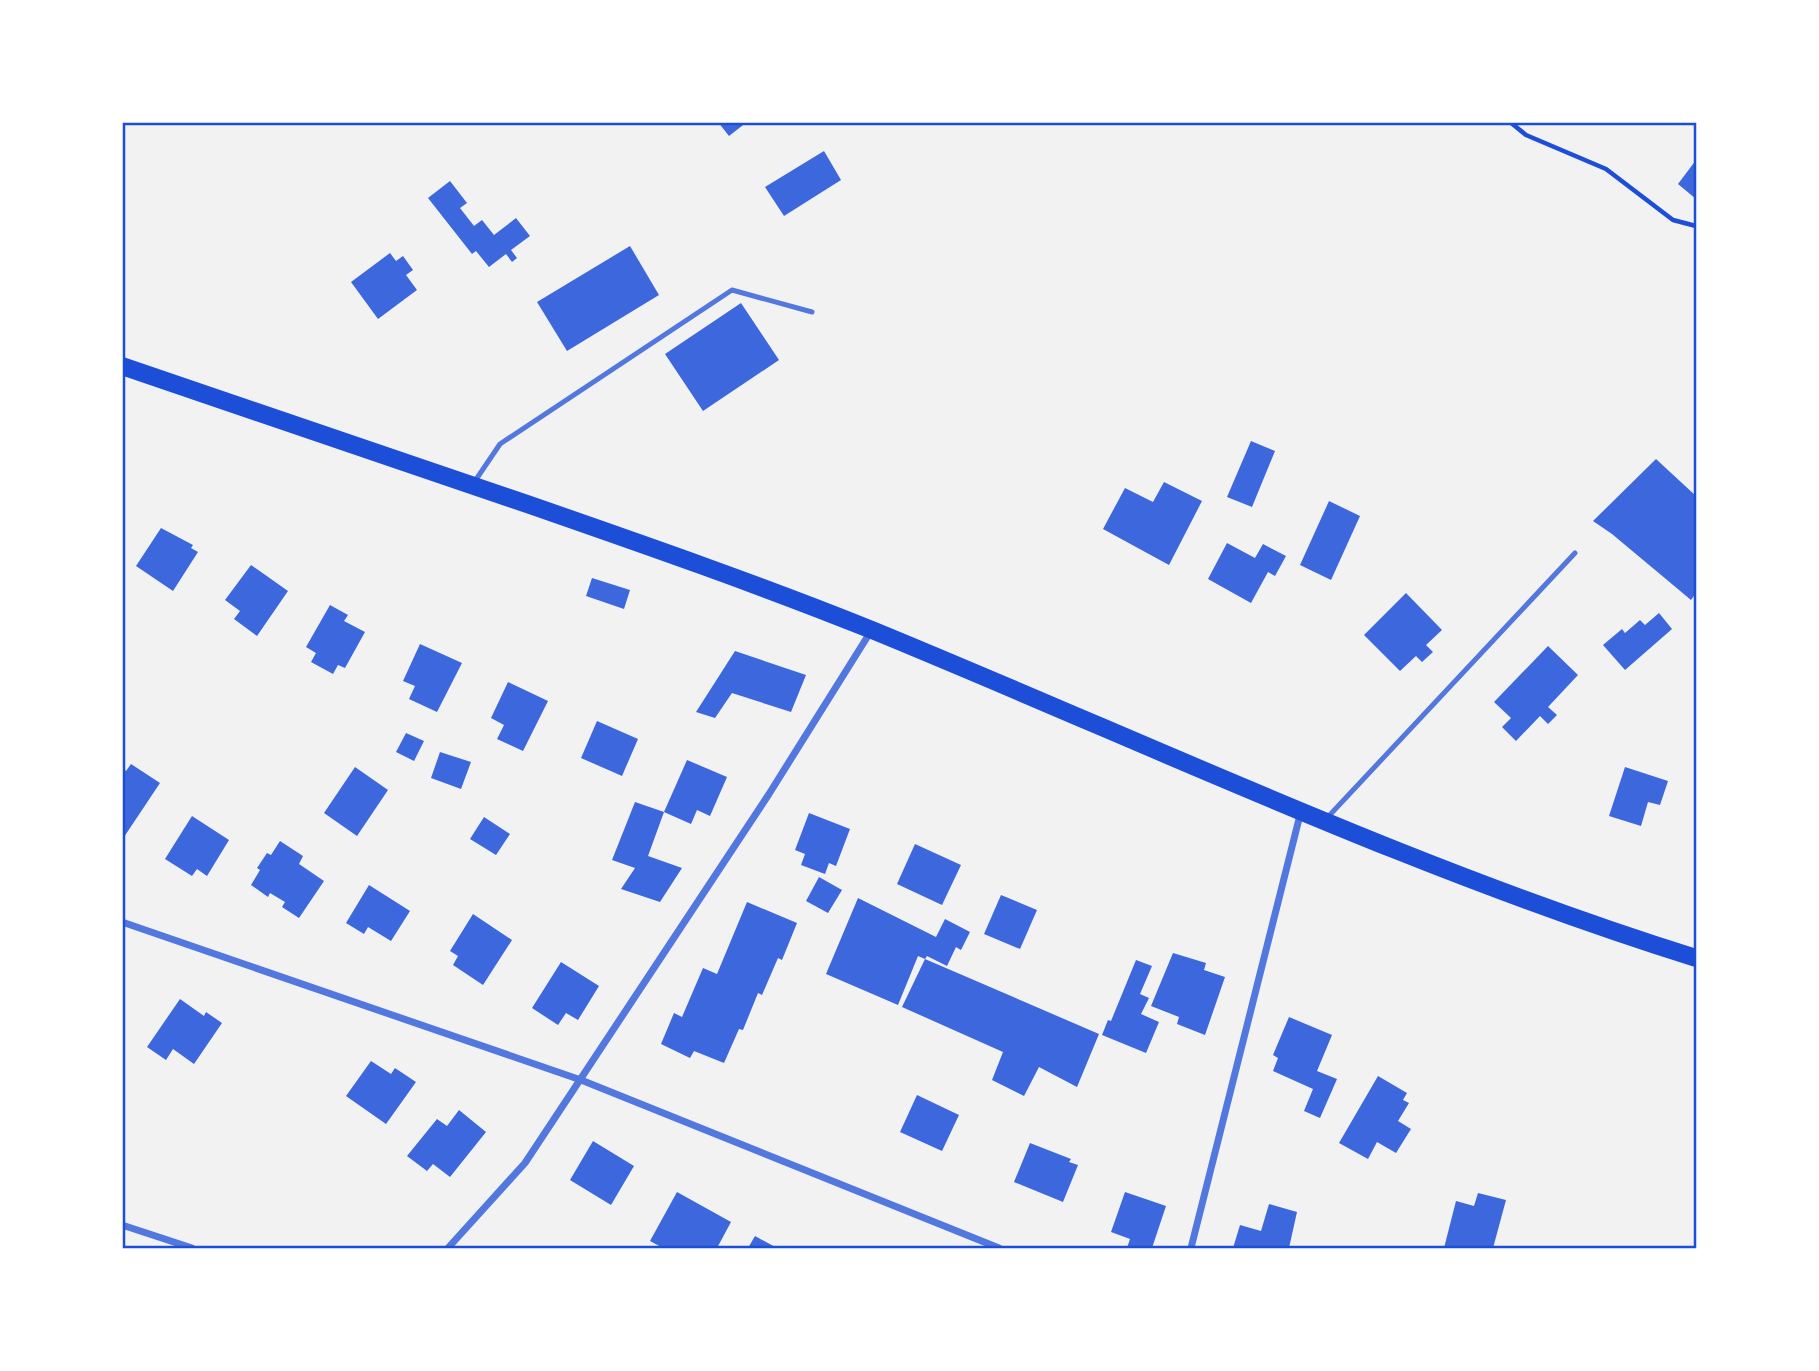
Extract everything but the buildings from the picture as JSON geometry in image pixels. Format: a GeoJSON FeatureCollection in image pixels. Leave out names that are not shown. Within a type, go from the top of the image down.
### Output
{"type":"FeatureCollection","features":[{"type":"Feature","properties":{"kind":"main road"},"geometry":{"type":"LineString","coordinates":[[122,366],[679,557],[871,630],[1325,821],[1551,910],[1696,958]]}},
{"type":"Feature","properties":{"kind":"street"},"geometry":{"type":"LineString","coordinates":[[448,1248],[525,1163],[769,794],[871,630]]}},
{"type":"Feature","properties":{"kind":"street"},"geometry":{"type":"LineString","coordinates":[[1191,1248],[1301,811]]}},
{"type":"Feature","properties":{"kind":"street"},"geometry":{"type":"LineString","coordinates":[[122,922],[581,1080],[999,1248]]}},
{"type":"Feature","properties":{"kind":"street"},"geometry":{"type":"LineString","coordinates":[[122,1225],[192,1248]]}},
{"type":"Feature","properties":{"kind":"lane"},"geometry":{"type":"LineString","coordinates":[[472,485],[500,444],[732,290],[813,312]]}},
{"type":"Feature","properties":{"kind":"lane"},"geometry":{"type":"LineString","coordinates":[[1325,821],[1575,553]]}},
{"type":"Feature","properties":{"kind":"path"},"geometry":{"type":"LineString","coordinates":[[1510,122],[1526,135],[1606,169],[1673,220],[1696,226]]}}]}
